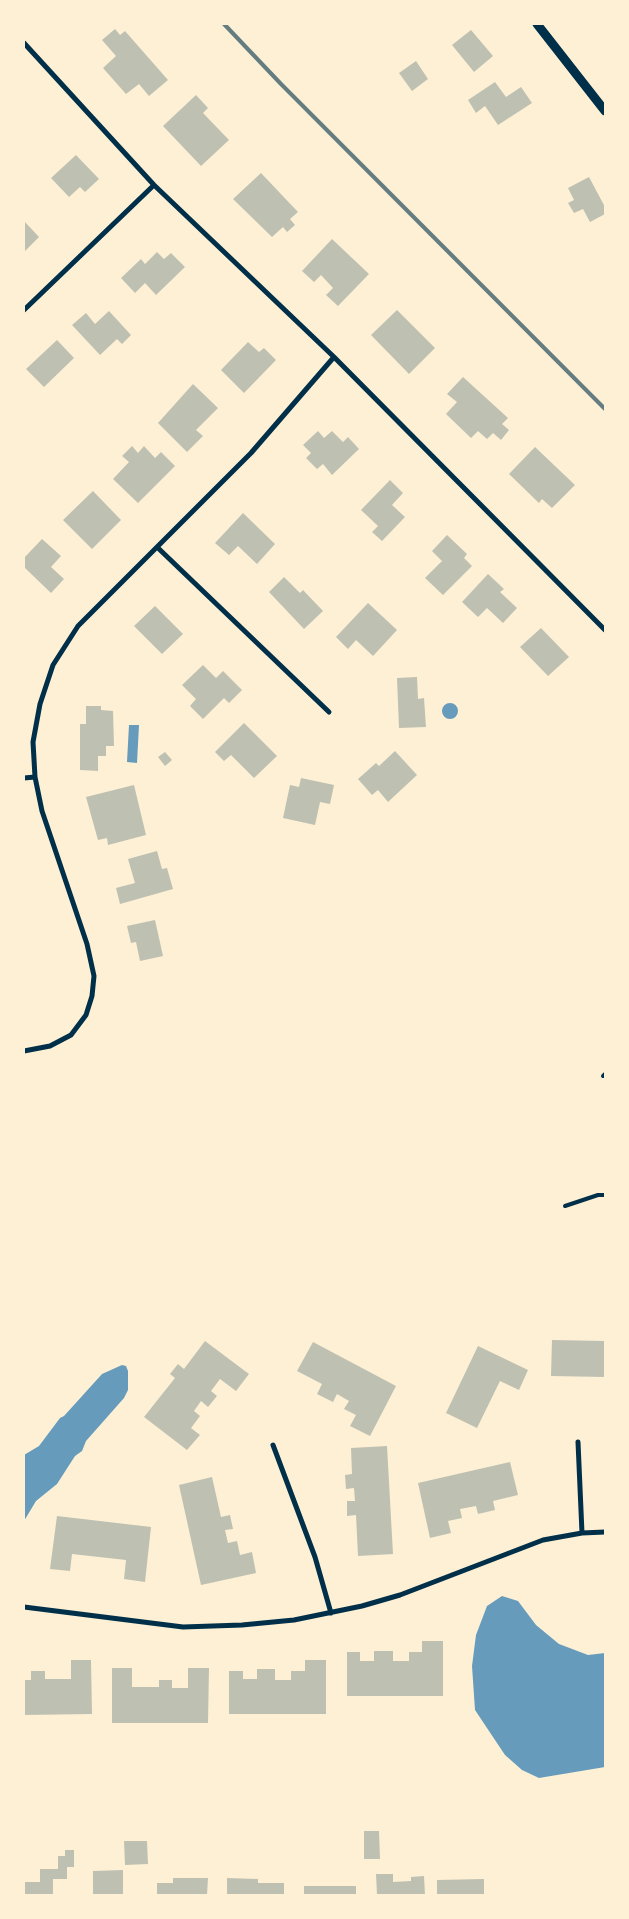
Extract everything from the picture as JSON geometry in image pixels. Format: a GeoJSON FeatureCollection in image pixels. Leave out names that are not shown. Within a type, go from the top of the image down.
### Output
{"type":"FeatureCollection","features":[{"type":"Feature","properties":{"kind":"street"},"geometry":{"type":"LineString","coordinates":[[537,24],[605,111]]}},
{"type":"Feature","properties":{"kind":"street"},"geometry":{"type":"LineString","coordinates":[[24,43],[154,185],[334,356],[605,630]]}},
{"type":"Feature","properties":{"kind":"street"},"geometry":{"type":"LineString","coordinates":[[24,310],[154,185]]}},
{"type":"Feature","properties":{"kind":"street"},"geometry":{"type":"LineString","coordinates":[[24,1051],[50,1046],[71,1035],[86,1015],[92,996],[94,976],[87,944],[42,811],[35,777],[35,733],[40,704],[53,665],[78,626],[251,453],[334,356]]}},
{"type":"Feature","properties":{"kind":"street"},"geometry":{"type":"LineString","coordinates":[[157,547],[329,712]]}},
{"type":"Feature","properties":{"kind":"street"},"geometry":{"type":"LineString","coordinates":[[24,778],[35,777]]}},
{"type":"Feature","properties":{"kind":"street"},"geometry":{"type":"LineString","coordinates":[[578,1442],[582,1533]]}},
{"type":"Feature","properties":{"kind":"street"},"geometry":{"type":"LineString","coordinates":[[274,1445],[315,1557],[331,1613]]}},
{"type":"Feature","properties":{"kind":"street"},"geometry":{"type":"LineString","coordinates":[[24,1607],[183,1627],[242,1625],[294,1620],[331,1613],[400,1595],[542,1540],[582,1533],[605,1532]]}},
{"type":"Feature","properties":{"kind":"lane"},"geometry":{"type":"LineString","coordinates":[[565,1206],[598,1195],[605,1196]]}},
{"type":"Feature","properties":{"kind":"water"},"geometry":{"type":"Polygon","coordinates":[[[447,703],[453,703],[458,708],[456,717],[447,719],[442,714],[442,708],[447,703]]]}},
{"type":"Feature","properties":{"kind":"water"},"geometry":{"type":"Polygon","coordinates":[[[129,725],[139,725],[137,763],[127,762],[129,725]]]}},
{"type":"Feature","properties":{"kind":"water"},"geometry":{"type":"Polygon","coordinates":[[[122,1365],[126,1366],[128,1371],[128,1390],[124,1398],[86,1441],[82,1451],[75,1456],[57,1484],[36,1501],[24,1521],[24,1455],[39,1446],[60,1418],[64,1416],[102,1374],[122,1365]]]}},
{"type":"Feature","properties":{"kind":"water"},"geometry":{"type":"Polygon","coordinates":[[[502,1596],[518,1601],[536,1625],[559,1644],[588,1655],[605,1653],[605,1767],[539,1778],[522,1770],[505,1755],[475,1710],[472,1666],[476,1635],[487,1606],[502,1596]]]}},
{"type":"Feature","properties":{"kind":"building"},"geometry":{"type":"Polygon","coordinates":[[[115,29],[120,35],[125,31],[168,80],[149,96],[139,84],[126,94],[103,68],[116,56],[102,40],[115,29]]]}},
{"type":"Feature","properties":{"kind":"building"},"geometry":{"type":"Polygon","coordinates":[[[471,30],[493,56],[474,72],[452,45],[471,30]]]}},
{"type":"Feature","properties":{"kind":"building"},"geometry":{"type":"Polygon","coordinates":[[[416,61],[428,79],[412,91],[399,73],[416,61]]]}},
{"type":"Feature","properties":{"kind":"building"},"geometry":{"type":"Polygon","coordinates":[[[495,82],[506,97],[521,87],[532,103],[498,125],[485,106],[476,113],[468,100],[495,82]]]}},
{"type":"Feature","properties":{"kind":"building"},"geometry":{"type":"Polygon","coordinates":[[[196,95],[208,108],[203,113],[229,140],[201,166],[163,126],[196,95]]]}},
{"type":"Feature","properties":{"kind":"building"},"geometry":{"type":"Polygon","coordinates":[[[76,155],[99,179],[85,192],[80,187],[69,197],[51,178],[76,155]]]}},
{"type":"Feature","properties":{"kind":"building"},"geometry":{"type":"Polygon","coordinates":[[[261,173],[298,212],[290,219],[295,225],[287,232],[283,227],[272,237],[233,199],[261,173]]]}},
{"type":"Feature","properties":{"kind":"building"},"geometry":{"type":"Polygon","coordinates":[[[589,177],[605,207],[605,214],[590,222],[583,209],[574,213],[568,203],[574,200],[568,188],[589,177]]]}},
{"type":"Feature","properties":{"kind":"building"},"geometry":{"type":"Polygon","coordinates":[[[24,221],[39,237],[25,251],[24,250],[24,221]]]}},
{"type":"Feature","properties":{"kind":"building"},"geometry":{"type":"Polygon","coordinates":[[[332,239],[369,274],[338,306],[326,295],[333,288],[321,275],[314,282],[302,271],[332,239]]]}},
{"type":"Feature","properties":{"kind":"building"},"geometry":{"type":"Polygon","coordinates":[[[157,252],[164,259],[171,253],[185,267],[156,295],[145,283],[135,293],[121,278],[141,259],[145,264],[157,252]]]}},
{"type":"Feature","properties":{"kind":"building"},"geometry":{"type":"Polygon","coordinates":[[[397,310],[435,348],[409,374],[371,335],[397,310]]]}},
{"type":"Feature","properties":{"kind":"building"},"geometry":{"type":"Polygon","coordinates":[[[109,311],[131,335],[122,344],[117,339],[100,355],[72,325],[86,313],[95,324],[109,311]]]}},
{"type":"Feature","properties":{"kind":"building"},"geometry":{"type":"Polygon","coordinates":[[[57,340],[74,358],[44,387],[26,369],[57,340]]]}},
{"type":"Feature","properties":{"kind":"building"},"geometry":{"type":"Polygon","coordinates":[[[248,342],[259,352],[264,348],[276,360],[244,393],[221,370],[248,342]]]}},
{"type":"Feature","properties":{"kind":"building"},"geometry":{"type":"Polygon","coordinates":[[[463,377],[508,418],[502,424],[509,430],[501,440],[493,433],[487,439],[478,431],[471,438],[446,414],[457,402],[447,394],[463,377]]]}},
{"type":"Feature","properties":{"kind":"building"},"geometry":{"type":"Polygon","coordinates":[[[193,384],[218,408],[196,430],[203,436],[187,452],[158,423],[193,384]]]}},
{"type":"Feature","properties":{"kind":"building"},"geometry":{"type":"Polygon","coordinates":[[[318,431],[324,438],[332,431],[343,442],[348,437],[359,449],[332,475],[323,464],[317,469],[306,458],[311,453],[303,445],[318,431]]]}},
{"type":"Feature","properties":{"kind":"building"},"geometry":{"type":"Polygon","coordinates":[[[132,446],[138,453],[144,446],[155,458],[161,452],[175,466],[138,503],[113,479],[129,462],[122,456],[132,446]]]}},
{"type":"Feature","properties":{"kind":"building"},"geometry":{"type":"Polygon","coordinates":[[[535,447],[575,485],[552,508],[542,499],[539,503],[509,474],[535,447]]]}},
{"type":"Feature","properties":{"kind":"building"},"geometry":{"type":"Polygon","coordinates":[[[390,480],[403,493],[392,505],[405,517],[382,541],[372,532],[378,526],[361,510],[390,480]]]}},
{"type":"Feature","properties":{"kind":"building"},"geometry":{"type":"Polygon","coordinates":[[[93,491],[121,520],[92,549],[63,520],[93,491]]]}},
{"type":"Feature","properties":{"kind":"building"},"geometry":{"type":"Polygon","coordinates":[[[243,513],[275,544],[257,564],[238,546],[229,555],[215,543],[243,513]]]}},
{"type":"Feature","properties":{"kind":"building"},"geometry":{"type":"Polygon","coordinates":[[[447,535],[467,554],[464,558],[472,566],[443,595],[425,578],[442,561],[432,551],[447,535]]]}},
{"type":"Feature","properties":{"kind":"building"},"geometry":{"type":"Polygon","coordinates":[[[42,539],[61,556],[51,567],[64,579],[51,593],[24,567],[24,558],[42,539]]]}},
{"type":"Feature","properties":{"kind":"building"},"geometry":{"type":"Polygon","coordinates":[[[488,574],[504,589],[500,592],[517,608],[503,623],[487,608],[478,617],[462,602],[488,574]]]}},
{"type":"Feature","properties":{"kind":"building"},"geometry":{"type":"Polygon","coordinates":[[[284,577],[300,593],[303,590],[323,611],[304,629],[269,592],[284,577]]]}},
{"type":"Feature","properties":{"kind":"building"},"geometry":{"type":"Polygon","coordinates":[[[368,603],[397,630],[373,656],[356,640],[348,649],[336,637],[368,603]]]}},
{"type":"Feature","properties":{"kind":"building"},"geometry":{"type":"Polygon","coordinates":[[[155,606],[183,634],[162,654],[134,626],[155,606]]]}},
{"type":"Feature","properties":{"kind":"building"},"geometry":{"type":"Polygon","coordinates":[[[541,628],[569,657],[548,676],[520,647],[541,628]]]}},
{"type":"Feature","properties":{"kind":"building"},"geometry":{"type":"Polygon","coordinates":[[[203,665],[216,678],[223,671],[242,690],[229,703],[224,698],[203,719],[190,706],[196,699],[182,685],[203,665]]]}},
{"type":"Feature","properties":{"kind":"building"},"geometry":{"type":"Polygon","coordinates":[[[417,677],[418,699],[424,698],[426,727],[399,728],[397,678],[417,677]]]}},
{"type":"Feature","properties":{"kind":"building"},"geometry":{"type":"Polygon","coordinates":[[[86,706],[101,706],[101,710],[113,711],[114,746],[106,746],[106,756],[98,756],[98,771],[80,770],[80,724],[86,724],[86,706]]]}},
{"type":"Feature","properties":{"kind":"building"},"geometry":{"type":"Polygon","coordinates":[[[244,723],[277,756],[254,778],[231,755],[224,761],[215,752],[244,723]]]}},
{"type":"Feature","properties":{"kind":"building"},"geometry":{"type":"Polygon","coordinates":[[[395,751],[417,775],[388,802],[378,790],[372,795],[358,779],[376,763],[379,766],[395,751]]]}},
{"type":"Feature","properties":{"kind":"building"},"geometry":{"type":"Polygon","coordinates":[[[165,752],[172,760],[165,766],[158,757],[165,752]]]}},
{"type":"Feature","properties":{"kind":"building"},"geometry":{"type":"Polygon","coordinates":[[[301,778],[334,785],[330,804],[320,802],[315,825],[283,818],[290,785],[299,787],[301,778]]]}},
{"type":"Feature","properties":{"kind":"building"},"geometry":{"type":"Polygon","coordinates":[[[134,785],[146,835],[108,845],[107,838],[98,840],[86,797],[134,785]]]}},
{"type":"Feature","properties":{"kind":"building"},"geometry":{"type":"Polygon","coordinates":[[[157,851],[162,869],[167,868],[173,889],[120,904],[116,888],[135,883],[128,859],[157,851]]]}},
{"type":"Feature","properties":{"kind":"building"},"geometry":{"type":"Polygon","coordinates":[[[155,920],[163,956],[140,961],[136,942],[131,943],[127,926],[155,920]]]}},
{"type":"Feature","properties":{"kind":"building"},"geometry":{"type":"Polygon","coordinates":[[[552,1340],[605,1341],[605,1377],[551,1376],[552,1340]]]}},
{"type":"Feature","properties":{"kind":"building"},"geometry":{"type":"Polygon","coordinates":[[[205,1341],[249,1374],[236,1391],[220,1379],[211,1391],[217,1396],[208,1407],[201,1401],[194,1411],[200,1416],[191,1428],[200,1435],[187,1450],[144,1417],[175,1378],[170,1374],[178,1364],[184,1369],[205,1341]]]}},
{"type":"Feature","properties":{"kind":"building"},"geometry":{"type":"Polygon","coordinates":[[[313,1342],[396,1386],[370,1436],[350,1426],[356,1415],[344,1409],[349,1401],[337,1394],[333,1402],[317,1394],[322,1384],[297,1371],[313,1342]]]}},
{"type":"Feature","properties":{"kind":"building"},"geometry":{"type":"Polygon","coordinates":[[[478,1346],[528,1370],[519,1390],[500,1381],[477,1428],[446,1413],[478,1346]]]}},
{"type":"Feature","properties":{"kind":"building"},"geometry":{"type":"Polygon","coordinates":[[[387,1446],[393,1554],[358,1556],[356,1515],[347,1516],[347,1501],[355,1501],[354,1488],[346,1489],[345,1475],[352,1474],[351,1448],[387,1446]]]}},
{"type":"Feature","properties":{"kind":"building"},"geometry":{"type":"Polygon","coordinates":[[[510,1462],[518,1495],[493,1501],[495,1510],[478,1514],[476,1506],[460,1509],[462,1518],[448,1521],[451,1533],[430,1538],[418,1483],[510,1462]]]}},
{"type":"Feature","properties":{"kind":"building"},"geometry":{"type":"Polygon","coordinates":[[[212,1477],[221,1517],[230,1515],[233,1529],[225,1530],[228,1543],[237,1541],[240,1555],[252,1552],[256,1573],[201,1585],[179,1485],[212,1477]]]}},
{"type":"Feature","properties":{"kind":"building"},"geometry":{"type":"Polygon","coordinates":[[[57,1516],[151,1527],[145,1582],[124,1579],[126,1560],[72,1554],[70,1571],[50,1569],[57,1516]]]}},
{"type":"Feature","properties":{"kind":"building"},"geometry":{"type":"Polygon","coordinates":[[[422,1641],[443,1641],[443,1696],[347,1696],[347,1652],[360,1652],[360,1661],[374,1661],[374,1651],[393,1651],[393,1661],[409,1661],[409,1652],[422,1652],[422,1641]]]}},
{"type":"Feature","properties":{"kind":"building"},"geometry":{"type":"Polygon","coordinates":[[[71,1660],[91,1660],[92,1714],[24,1715],[24,1680],[31,1680],[31,1671],[45,1671],[45,1679],[71,1679],[71,1660]]]}},
{"type":"Feature","properties":{"kind":"building"},"geometry":{"type":"Polygon","coordinates":[[[305,1660],[326,1660],[326,1714],[229,1714],[229,1671],[243,1671],[243,1679],[257,1679],[257,1669],[275,1669],[275,1680],[291,1680],[291,1671],[305,1671],[305,1660]]]}},
{"type":"Feature","properties":{"kind":"building"},"geometry":{"type":"Polygon","coordinates":[[[112,1668],[132,1668],[132,1687],[159,1687],[159,1680],[172,1680],[172,1688],[188,1688],[188,1668],[209,1668],[208,1723],[112,1723],[112,1668]]]}},
{"type":"Feature","properties":{"kind":"building"},"geometry":{"type":"Polygon","coordinates":[[[364,1831],[379,1831],[380,1859],[364,1859],[364,1831]]]}},
{"type":"Feature","properties":{"kind":"building"},"geometry":{"type":"Polygon","coordinates":[[[124,1841],[147,1841],[148,1864],[125,1865],[124,1841]]]}},
{"type":"Feature","properties":{"kind":"building"},"geometry":{"type":"Polygon","coordinates":[[[65,1850],[74,1850],[74,1867],[67,1867],[67,1879],[53,1879],[53,1895],[24,1895],[24,1882],[40,1882],[40,1869],[58,1869],[58,1856],[65,1856],[65,1850]]]}},
{"type":"Feature","properties":{"kind":"building"},"geometry":{"type":"Polygon","coordinates":[[[123,1870],[123,1895],[93,1895],[93,1871],[123,1870]]]}},
{"type":"Feature","properties":{"kind":"building"},"geometry":{"type":"Polygon","coordinates":[[[376,1874],[393,1874],[393,1882],[411,1881],[411,1877],[424,1876],[425,1895],[377,1895],[376,1874]]]}},
{"type":"Feature","properties":{"kind":"building"},"geometry":{"type":"Polygon","coordinates":[[[173,1878],[208,1878],[207,1895],[157,1895],[157,1883],[173,1883],[173,1878]]]}},
{"type":"Feature","properties":{"kind":"building"},"geometry":{"type":"Polygon","coordinates":[[[227,1878],[258,1879],[258,1883],[284,1883],[284,1895],[227,1895],[227,1878]]]}},
{"type":"Feature","properties":{"kind":"building"},"geometry":{"type":"Polygon","coordinates":[[[484,1879],[484,1895],[437,1895],[437,1880],[484,1879]]]}},
{"type":"Feature","properties":{"kind":"building"},"geometry":{"type":"Polygon","coordinates":[[[304,1886],[356,1886],[356,1895],[304,1895],[304,1886]]]}},
{"type":"Feature","properties":{"kind":"railway"},"geometry":{"type":"LineString","coordinates":[[224,24],[281,84],[605,409]]}}]}
